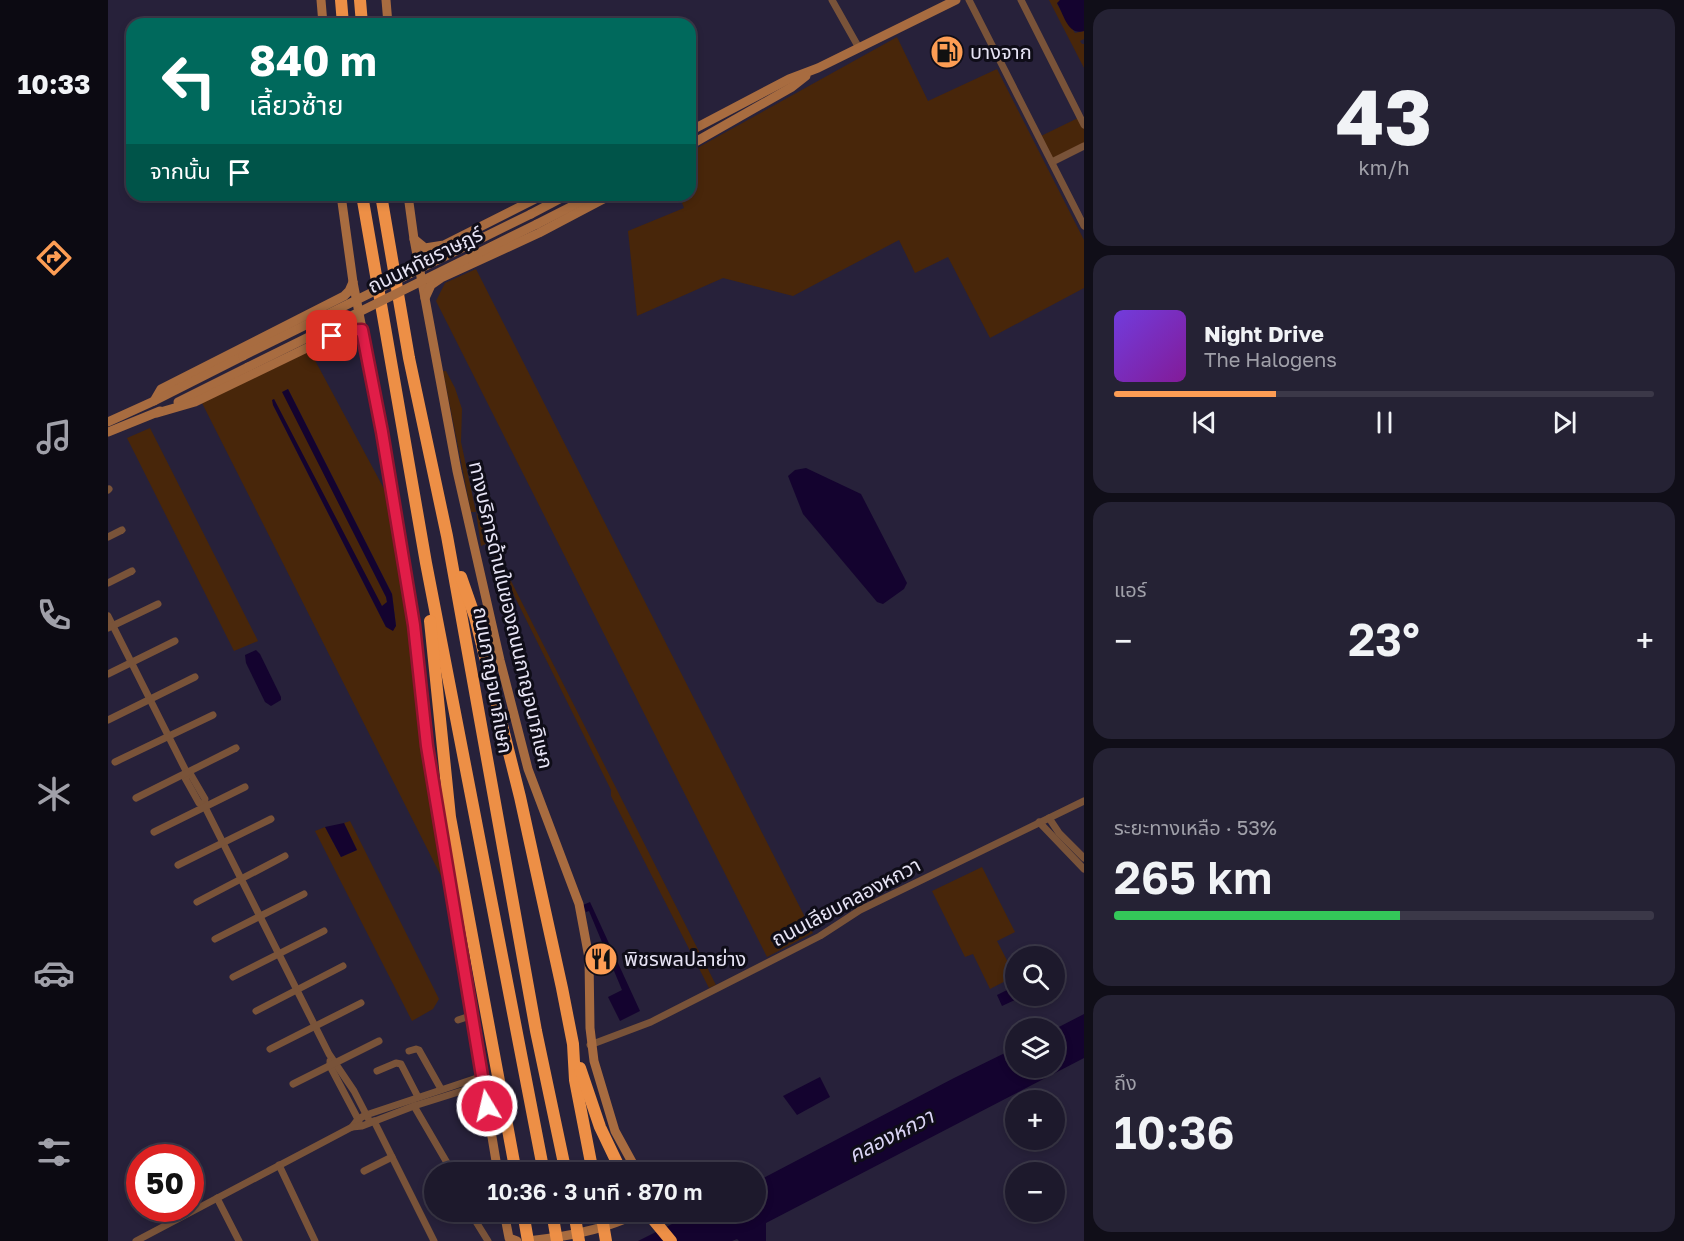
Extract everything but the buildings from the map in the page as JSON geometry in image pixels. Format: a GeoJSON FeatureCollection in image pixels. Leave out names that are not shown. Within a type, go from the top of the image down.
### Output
{"type":"FeatureCollection","features":[{"type":"Feature","properties":{"kind":"highway"},"geometry":{"type":"LineString","coordinates":[[341,0],[342,18]]}},
{"type":"Feature","properties":{"kind":"highway"},"geometry":{"type":"LineString","coordinates":[[360,0],[362,18]]}},
{"type":"Feature","properties":{"kind":"highway"},"geometry":{"type":"LineString","coordinates":[[363,201],[426,562],[542,1162]]}},
{"type":"Feature","properties":{"kind":"highway","name":"ถนนกาญจนาภิเษก"},"geometry":{"type":"LineString","coordinates":[[382,201],[409,358],[447,536],[536,1031],[565,1162]]}},
{"type":"Feature","properties":{"kind":"highway"},"geometry":{"type":"LineString","coordinates":[[447,536],[474,617],[520,797],[573,1044],[596,1117],[617,1162]]}},
{"type":"Feature","properties":{"kind":"highway"},"geometry":{"type":"LineString","coordinates":[[426,562],[450,817],[514,1162]]}},
{"type":"Feature","properties":{"kind":"highway"},"geometry":{"type":"LineString","coordinates":[[573,1044],[575,1080],[591,1162]]}},
{"type":"Feature","properties":{"kind":"highway"},"geometry":{"type":"LineString","coordinates":[[523,1222],[523,1240]]}},
{"type":"Feature","properties":{"kind":"highway"},"geometry":{"type":"LineString","coordinates":[[554,1222],[557,1241]]}},
{"type":"Feature","properties":{"kind":"highway"},"geometry":{"type":"LineString","coordinates":[[576,1222],[579,1241]]}},
{"type":"Feature","properties":{"kind":"highway"},"geometry":{"type":"LineString","coordinates":[[603,1222],[606,1241]]}},
{"type":"Feature","properties":{"kind":"highway"},"geometry":{"type":"LineString","coordinates":[[655,1222],[671,1241]]}},
{"type":"Feature","properties":{"kind":"main road"},"geometry":{"type":"LineString","coordinates":[[321,0],[322,18]]}},
{"type":"Feature","properties":{"kind":"main road"},"geometry":{"type":"LineString","coordinates":[[386,0],[388,18]]}},
{"type":"Feature","properties":{"kind":"main road"},"geometry":{"type":"LineString","coordinates":[[696,128],[789,79],[818,68],[956,0]]}},
{"type":"Feature","properties":{"kind":"main road"},"geometry":{"type":"LineString","coordinates":[[696,142],[792,87],[818,68]]}},
{"type":"Feature","properties":{"kind":"main road"},"geometry":{"type":"LineString","coordinates":[[342,201],[353,282],[382,432],[414,625],[427,746],[496,1162]]}},
{"type":"Feature","properties":{"kind":"main road","name":"ทางบริการด้านในของถนนกาญจนาภิเษก"},"geometry":{"type":"LineString","coordinates":[[409,201],[457,471],[500,660],[528,769],[579,904],[589,958],[590,1045],[615,1131],[632,1162]]}},
{"type":"Feature","properties":{"kind":"main road"},"geometry":{"type":"LineString","coordinates":[[414,239],[425,248],[444,245],[531,201]]}},
{"type":"Feature","properties":{"kind":"main road","name":"ถนนหทัยราษฎร์"},"geometry":{"type":"LineString","coordinates":[[108,422],[556,201]]}},
{"type":"Feature","properties":{"kind":"main road","name":"ถนนหทัยราษฎร์"},"geometry":{"type":"LineString","coordinates":[[108,432],[157,413],[582,201]]}},
{"type":"Feature","properties":{"kind":"main road"},"geometry":{"type":"LineString","coordinates":[[425,298],[431,285],[441,278],[539,233],[600,201]]}},
{"type":"Feature","properties":{"kind":"main road"},"geometry":{"type":"LineString","coordinates":[[154,401],[161,388],[344,296],[353,282]]}},
{"type":"Feature","properties":{"kind":"main road"},"geometry":{"type":"LineString","coordinates":[[319,308],[332,316],[334,322],[332,336]]}},
{"type":"Feature","properties":{"kind":"main road"},"geometry":{"type":"LineString","coordinates":[[157,413],[195,402],[342,331],[362,330]]}},
{"type":"Feature","properties":{"kind":"main road"},"geometry":{"type":"LineString","coordinates":[[511,1222],[523,1240],[588,1230],[616,1222]]}},
{"type":"Feature","properties":{"kind":"street"},"geometry":{"type":"LineString","coordinates":[[832,0],[859,48]]}},
{"type":"Feature","properties":{"kind":"street"},"geometry":{"type":"LineString","coordinates":[[969,0],[1084,226]]}},
{"type":"Feature","properties":{"kind":"street"},"geometry":{"type":"LineString","coordinates":[[1021,0],[1084,125]]}},
{"type":"Feature","properties":{"kind":"street"},"geometry":{"type":"LineString","coordinates":[[1052,162],[1084,146]]}},
{"type":"Feature","properties":{"kind":"street"},"geometry":{"type":"LineString","coordinates":[[108,537],[123,530]]}},
{"type":"Feature","properties":{"kind":"street"},"geometry":{"type":"LineString","coordinates":[[108,583],[132,571]]}},
{"type":"Feature","properties":{"kind":"street"},"geometry":{"type":"LineString","coordinates":[[110,627],[158,604]]}},
{"type":"Feature","properties":{"kind":"street"},"geometry":{"type":"LineString","coordinates":[[108,616],[110,627],[187,772],[185,778],[199,803],[205,806],[329,1054],[346,1096],[360,1122]]}},
{"type":"Feature","properties":{"kind":"street"},"geometry":{"type":"LineString","coordinates":[[108,674],[175,640]]}},
{"type":"Feature","properties":{"kind":"street"},"geometry":{"type":"LineString","coordinates":[[108,720],[195,677]]}},
{"type":"Feature","properties":{"kind":"street"},"geometry":{"type":"LineString","coordinates":[[116,762],[213,715]]}},
{"type":"Feature","properties":{"kind":"street"},"geometry":{"type":"LineString","coordinates":[[136,798],[236,748]]}},
{"type":"Feature","properties":{"kind":"street"},"geometry":{"type":"LineString","coordinates":[[154,832],[245,787]]}},
{"type":"Feature","properties":{"kind":"street","name":"ถนนเลียบคลองหกวา"},"geometry":{"type":"LineString","coordinates":[[590,1045],[651,1022],[820,936],[860,910],[1084,801]]}},
{"type":"Feature","properties":{"kind":"street"},"geometry":{"type":"LineString","coordinates":[[1049,818],[1059,833],[1084,858]]}},
{"type":"Feature","properties":{"kind":"street"},"geometry":{"type":"LineString","coordinates":[[178,865],[271,819]]}},
{"type":"Feature","properties":{"kind":"street"},"geometry":{"type":"LineString","coordinates":[[1039,822],[1084,869]]}},
{"type":"Feature","properties":{"kind":"street"},"geometry":{"type":"LineString","coordinates":[[197,902],[285,856]]}},
{"type":"Feature","properties":{"kind":"street"},"geometry":{"type":"LineString","coordinates":[[215,939],[304,894]]}},
{"type":"Feature","properties":{"kind":"street"},"geometry":{"type":"LineString","coordinates":[[232,977],[324,931]]}},
{"type":"Feature","properties":{"kind":"street"},"geometry":{"type":"LineString","coordinates":[[256,1011],[343,966]]}},
{"type":"Feature","properties":{"kind":"street"},"geometry":{"type":"LineString","coordinates":[[270,1049],[361,1004]]}},
{"type":"Feature","properties":{"kind":"street"},"geometry":{"type":"LineString","coordinates":[[458,1020],[473,1015]]}},
{"type":"Feature","properties":{"kind":"street"},"geometry":{"type":"LineString","coordinates":[[293,1084],[379,1041]]}},
{"type":"Feature","properties":{"kind":"street"},"geometry":{"type":"LineString","coordinates":[[409,1052],[419,1050],[441,1089]]}},
{"type":"Feature","properties":{"kind":"street"},"geometry":{"type":"LineString","coordinates":[[333,1064],[354,1091],[392,1157],[434,1241]]}},
{"type":"Feature","properties":{"kind":"street"},"geometry":{"type":"LineString","coordinates":[[377,1071],[400,1064],[418,1097]]}},
{"type":"Feature","properties":{"kind":"street"},"geometry":{"type":"LineString","coordinates":[[136,1241],[352,1127],[366,1115],[441,1089],[483,1080]]}},
{"type":"Feature","properties":{"kind":"street"},"geometry":{"type":"LineString","coordinates":[[360,1122],[372,1122],[483,1080]]}},
{"type":"Feature","properties":{"kind":"street"},"geometry":{"type":"LineString","coordinates":[[346,1096],[354,1091]]}},
{"type":"Feature","properties":{"kind":"street"},"geometry":{"type":"LineString","coordinates":[[414,1106],[447,1162]]}},
{"type":"Feature","properties":{"kind":"street"},"geometry":{"type":"LineString","coordinates":[[364,1171],[392,1157]]}},
{"type":"Feature","properties":{"kind":"street"},"geometry":{"type":"LineString","coordinates":[[279,1165],[315,1241]]}},
{"type":"Feature","properties":{"kind":"street"},"geometry":{"type":"LineString","coordinates":[[217,1198],[239,1241]]}},
{"type":"Feature","properties":{"kind":"street"},"geometry":{"type":"LineString","coordinates":[[476,1222],[488,1241]]}},
{"type":"Feature","properties":{"kind":"shaded area"},"geometry":{"type":"Polygon","coordinates":[[[1049,0],[1060,0],[1057,4],[1075,33],[1084,31],[1084,39],[1080,41],[1084,44],[1084,68],[1049,0]]]}},
{"type":"Feature","properties":{"kind":"shaded area"},"geometry":{"type":"Polygon","coordinates":[[[897,37],[928,101],[997,69],[1084,240],[1084,288],[990,338],[948,257],[915,273],[899,240],[793,296],[723,278],[637,316],[628,231],[684,208],[681,201],[696,201],[696,149],[897,37]]]}},
{"type":"Feature","properties":{"kind":"shaded area"},"geometry":{"type":"Polygon","coordinates":[[[1080,117],[1084,125],[1084,146],[1052,162],[1039,137],[1080,117]]]}},
{"type":"Feature","properties":{"kind":"shaded area"},"geometry":{"type":"Polygon","coordinates":[[[476,269],[813,933],[767,957],[436,301],[445,283],[476,269]]]}},
{"type":"Feature","properties":{"kind":"shaded area"},"geometry":{"type":"Polygon","coordinates":[[[310,351],[389,498],[403,584],[421,735],[442,878],[202,403],[310,351]],[[288,389],[283,392],[386,597],[387,602],[381,607],[274,399],[273,405],[386,627],[396,626],[392,594],[288,389]]]}},
{"type":"Feature","properties":{"kind":"shaded area"},"geometry":{"type":"Polygon","coordinates":[[[443,371],[446,371],[455,388],[462,409],[461,442],[476,512],[471,512],[443,371]]]}},
{"type":"Feature","properties":{"kind":"shaded area"},"geometry":{"type":"Polygon","coordinates":[[[150,428],[258,641],[234,651],[127,438],[150,428]]]}},
{"type":"Feature","properties":{"kind":"shaded area"},"geometry":{"type":"Polygon","coordinates":[[[476,512],[716,985],[709,988],[611,796],[611,790],[488,543],[481,546],[476,512]]]}},
{"type":"Feature","properties":{"kind":"shaded area"},"geometry":{"type":"Polygon","coordinates":[[[350,821],[439,999],[433,1009],[412,1021],[315,831],[325,827],[341,857],[357,850],[344,823],[350,821]]]}},
{"type":"Feature","properties":{"kind":"shaded area"},"geometry":{"type":"Polygon","coordinates":[[[982,867],[1015,932],[997,941],[1005,957],[1005,981],[990,989],[973,954],[965,957],[932,891],[982,867]]]}},
{"type":"Feature","properties":{"kind":"water"},"geometry":{"type":"Polygon","coordinates":[[[1060,0],[1084,0],[1084,31],[1079,32],[1070,28],[1057,3],[1060,0]]]}},
{"type":"Feature","properties":{"kind":"water"},"geometry":{"type":"Polygon","coordinates":[[[288,389],[392,594],[396,626],[393,631],[386,627],[273,405],[272,400],[274,399],[382,606],[387,602],[386,597],[282,392],[288,389]]]}},
{"type":"Feature","properties":{"kind":"water"},"geometry":{"type":"Polygon","coordinates":[[[806,468],[861,494],[907,583],[904,589],[883,604],[877,602],[803,514],[788,476],[795,470],[806,468]]]}},
{"type":"Feature","properties":{"kind":"water"},"geometry":{"type":"Polygon","coordinates":[[[256,650],[281,697],[281,700],[271,706],[265,702],[246,663],[245,655],[256,650]]]}},
{"type":"Feature","properties":{"kind":"water"},"geometry":{"type":"Polygon","coordinates":[[[344,823],[357,850],[341,857],[325,827],[344,823]]]}},
{"type":"Feature","properties":{"kind":"water"},"geometry":{"type":"Polygon","coordinates":[[[590,902],[640,1011],[620,1021],[608,997],[622,990],[589,911],[586,912],[583,905],[590,902]]]}},
{"type":"Feature","properties":{"kind":"water"},"geometry":{"type":"Polygon","coordinates":[[[1005,991],[1005,1005],[1002,1006],[997,995],[1005,991]]]}},
{"type":"Feature","properties":{"kind":"water"},"geometry":{"type":"Polygon","coordinates":[[[1084,1014],[1084,1058],[1065,1068],[1065,1024],[1084,1014]]]}},
{"type":"Feature","properties":{"kind":"water","name":"คลองหกวา"},"geometry":{"type":"Polygon","coordinates":[[[1005,1053],[1005,1078],[1045,1078],[1022,1090],[1005,1090],[1005,1099],[766,1223],[766,1241],[739,1241],[737,1239],[732,1241],[638,1241],[676,1222],[766,1222],[766,1177],[1005,1053]]]}},
{"type":"Feature","properties":{"kind":"water"},"geometry":{"type":"Polygon","coordinates":[[[820,1077],[830,1097],[797,1115],[783,1096],[820,1077]]]}},
{"type":"Feature","properties":{"kind":"place","name":"บางจาก"},"geometry":{"type":"Point","coordinates":[947,52]}},
{"type":"Feature","properties":{"kind":"place","name":"พิชรพลปลาย่าง"},"geometry":{"type":"Point","coordinates":[601,959]}},
{"type":"Feature","properties":{"kind":"route"},"geometry":{"type":"LineString","coordinates":[[332,336],[342,331],[362,330],[382,432],[414,625],[427,746],[487,1106]]}}]}
